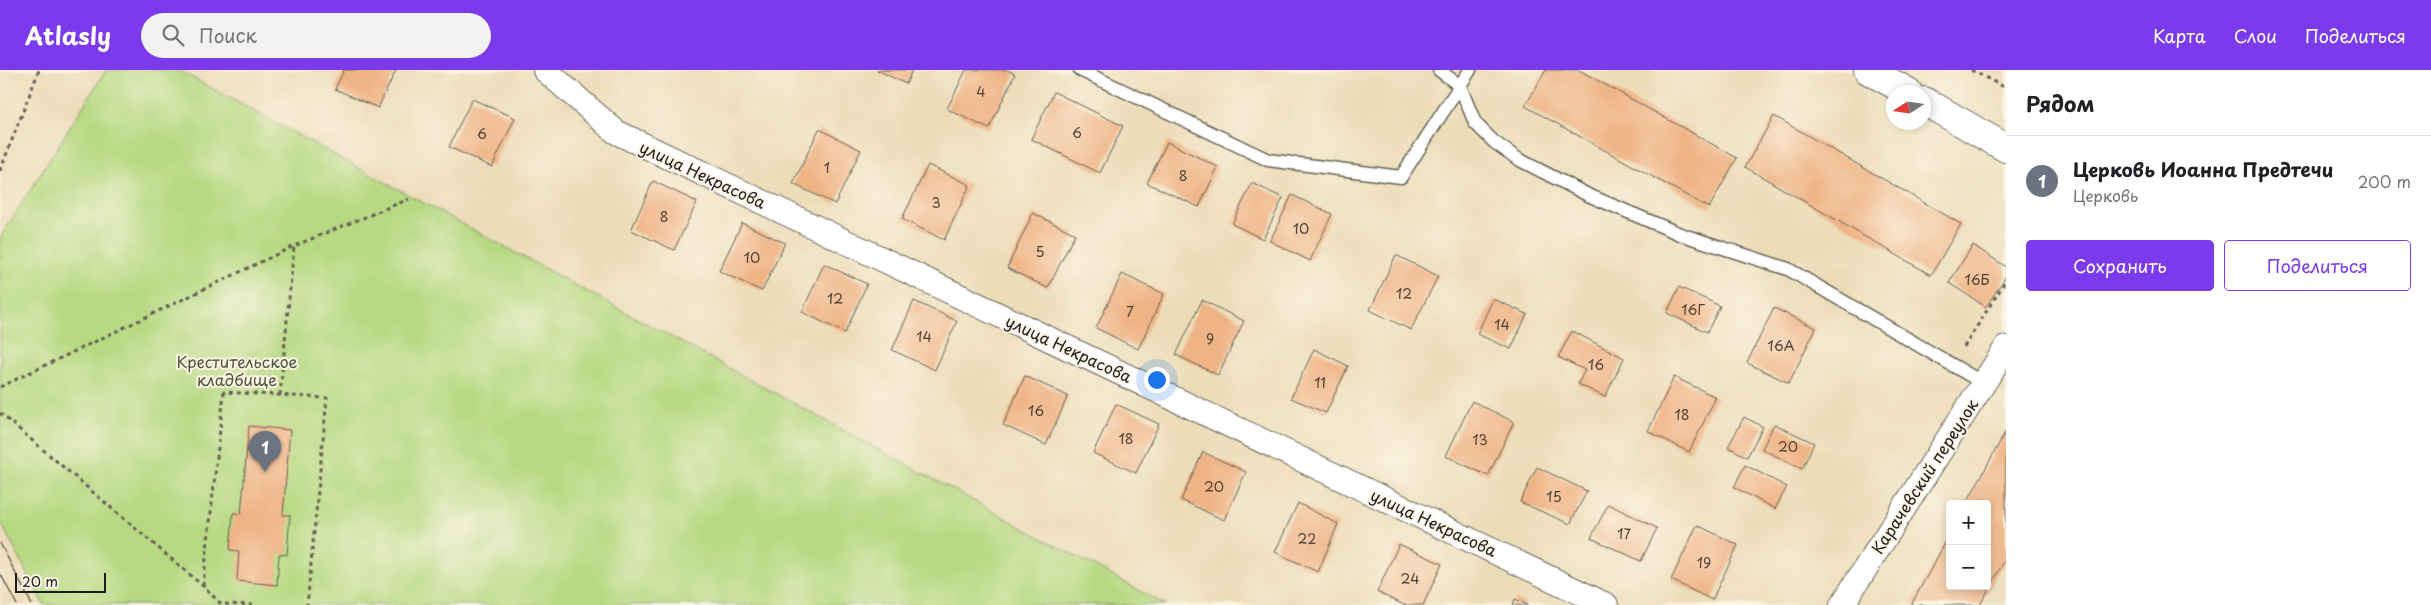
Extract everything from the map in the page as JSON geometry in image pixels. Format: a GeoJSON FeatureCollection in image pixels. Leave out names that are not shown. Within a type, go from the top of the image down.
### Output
{"type":"FeatureCollection","features":[{"type":"Feature","properties":{"kind":"street","name":"улица Некрасова"},"geometry":{"type":"LineString","coordinates":[[545,70],[616,132],[1606,605]]}},
{"type":"Feature","properties":{"kind":"street"},"geometry":{"type":"LineString","coordinates":[[1868,70],[1895,85]]}},
{"type":"Feature","properties":{"kind":"street"},"geometry":{"type":"LineString","coordinates":[[1931,105],[2006,148]]}},
{"type":"Feature","properties":{"kind":"street","name":"Карачевский переулок"},"geometry":{"type":"LineString","coordinates":[[1842,605],[2006,348]]}},
{"type":"Feature","properties":{"kind":"lane"},"geometry":{"type":"LineString","coordinates":[[1080,70],[1268,160],[1401,177],[1470,70]]}},
{"type":"Feature","properties":{"kind":"lane"},"geometry":{"type":"LineString","coordinates":[[1439,70],[1460,86],[1475,123],[1494,142],[1518,159],[1588,195],[1680,234],[1788,269],[1984,383]]}},
{"type":"Feature","properties":{"kind":"path"},"geometry":{"type":"LineString","coordinates":[[0,171],[39,70]]}},
{"type":"Feature","properties":{"kind":"path"},"geometry":{"type":"LineString","coordinates":[[1971,70],[2006,88]]}},
{"type":"Feature","properties":{"kind":"path"},"geometry":{"type":"LineString","coordinates":[[0,387],[294,246],[409,199]]}},
{"type":"Feature","properties":{"kind":"path"},"geometry":{"type":"LineString","coordinates":[[280,396],[294,246]]}},
{"type":"Feature","properties":{"kind":"path"},"geometry":{"type":"LineString","coordinates":[[1953,365],[2006,280]]}},
{"type":"Feature","properties":{"kind":"path"},"geometry":{"type":"LineString","coordinates":[[203,586],[224,392],[327,398],[307,605]]}},
{"type":"Feature","properties":{"kind":"path"},"geometry":{"type":"LineString","coordinates":[[0,413],[203,586],[220,604],[257,605]]}},
{"type":"Feature","properties":{"kind":"green space","name":"Крестительское кладбище"},"geometry":{"type":"Polygon","coordinates":[[[106,70],[178,70],[1166,605],[44,605],[0,521],[0,238],[106,70]]]}},
{"type":"Feature","properties":{"kind":"building"},"geometry":{"type":"Polygon","coordinates":[[[344,70],[396,70],[378,108],[335,89],[344,70]]]}},
{"type":"Feature","properties":{"kind":"building"},"geometry":{"type":"Polygon","coordinates":[[[877,70],[912,70],[906,84],[877,70]]]}},
{"type":"Feature","properties":{"kind":"building"},"geometry":{"type":"Polygon","coordinates":[[[966,70],[1007,70],[1015,74],[989,129],[947,109],[966,70]]]}},
{"type":"Feature","properties":{"kind":"building"},"geometry":{"type":"Polygon","coordinates":[[[1546,70],[1579,70],[1737,158],[1709,208],[1525,106],[1546,70]]]}},
{"type":"Feature","properties":{"kind":"building"},"geometry":{"type":"Polygon","coordinates":[[[1054,92],[1123,126],[1100,173],[1031,139],[1054,92]]]}},
{"type":"Feature","properties":{"kind":"building"},"geometry":{"type":"Polygon","coordinates":[[[472,99],[515,118],[492,167],[449,147],[472,99]]]}},
{"type":"Feature","properties":{"kind":"building"},"geometry":{"type":"Polygon","coordinates":[[[1774,116],[1961,224],[1931,275],[1745,167],[1774,116]]]}},
{"type":"Feature","properties":{"kind":"building"},"geometry":{"type":"Polygon","coordinates":[[[819,129],[861,150],[835,204],[793,184],[819,129]]]}},
{"type":"Feature","properties":{"kind":"building"},"geometry":{"type":"Polygon","coordinates":[[[1167,142],[1218,167],[1199,207],[1147,183],[1167,142]]]}},
{"type":"Feature","properties":{"kind":"building"},"geometry":{"type":"Polygon","coordinates":[[[928,165],[970,185],[944,240],[902,219],[928,165]]]}},
{"type":"Feature","properties":{"kind":"building"},"geometry":{"type":"Polygon","coordinates":[[[653,181],[697,202],[674,250],[631,230],[653,181]]]}},
{"type":"Feature","properties":{"kind":"building"},"geometry":{"type":"Polygon","coordinates":[[[1252,183],[1283,198],[1263,239],[1232,224],[1252,183]]]}},
{"type":"Feature","properties":{"kind":"building"},"geometry":{"type":"Polygon","coordinates":[[[1292,195],[1332,214],[1310,261],[1270,241],[1292,195]]]}},
{"type":"Feature","properties":{"kind":"building"},"geometry":{"type":"Polygon","coordinates":[[[1033,213],[1075,234],[1048,288],[1007,268],[1033,213]]]}},
{"type":"Feature","properties":{"kind":"building"},"geometry":{"type":"Polygon","coordinates":[[[742,223],[785,243],[762,291],[719,271],[742,223]]]}},
{"type":"Feature","properties":{"kind":"building"},"geometry":{"type":"Polygon","coordinates":[[[1973,245],[2006,267],[2006,276],[1986,307],[1949,283],[1973,245]]]}},
{"type":"Feature","properties":{"kind":"building"},"geometry":{"type":"Polygon","coordinates":[[[1396,255],[1438,276],[1411,330],[1370,310],[1396,255]]]}},
{"type":"Feature","properties":{"kind":"building"},"geometry":{"type":"Polygon","coordinates":[[[824,264],[867,284],[845,333],[802,312],[824,264]]]}},
{"type":"Feature","properties":{"kind":"building"},"geometry":{"type":"Polygon","coordinates":[[[1122,274],[1164,294],[1138,349],[1096,328],[1122,274]]]}},
{"type":"Feature","properties":{"kind":"building"},"geometry":{"type":"Polygon","coordinates":[[[1679,287],[1720,306],[1707,332],[1667,313],[1679,287]]]}},
{"type":"Feature","properties":{"kind":"building"},"geometry":{"type":"Polygon","coordinates":[[[1493,299],[1527,314],[1511,349],[1477,334],[1493,299]]]}},
{"type":"Feature","properties":{"kind":"building"},"geometry":{"type":"Polygon","coordinates":[[[1202,300],[1244,321],[1218,375],[1176,355],[1202,300]]]}},
{"type":"Feature","properties":{"kind":"building"},"geometry":{"type":"Polygon","coordinates":[[[914,301],[957,321],[935,370],[892,350],[914,301]]]}},
{"type":"Feature","properties":{"kind":"building"},"geometry":{"type":"Polygon","coordinates":[[[1774,308],[1816,328],[1789,383],[1747,363],[1774,308]]]}},
{"type":"Feature","properties":{"kind":"building"},"geometry":{"type":"Polygon","coordinates":[[[1572,331],[1624,358],[1605,397],[1578,384],[1585,370],[1558,357],[1572,331]]]}},
{"type":"Feature","properties":{"kind":"building"},"geometry":{"type":"Polygon","coordinates":[[[1314,349],[1348,366],[1326,413],[1291,398],[1314,349]]]}},
{"type":"Feature","properties":{"kind":"building"},"geometry":{"type":"Polygon","coordinates":[[[1025,376],[1068,396],[1046,445],[1003,425],[1025,376]]]}},
{"type":"Feature","properties":{"kind":"building"},"geometry":{"type":"Polygon","coordinates":[[[1674,377],[1716,397],[1689,452],[1648,431],[1674,377]]]}},
{"type":"Feature","properties":{"kind":"building"},"geometry":{"type":"Polygon","coordinates":[[[1472,401],[1514,422],[1488,476],[1446,456],[1472,401]]]}},
{"type":"Feature","properties":{"kind":"building"},"geometry":{"type":"Polygon","coordinates":[[[1116,404],[1159,424],[1136,473],[1093,453],[1116,404]]]}},
{"type":"Feature","properties":{"kind":"building"},"geometry":{"type":"Polygon","coordinates":[[[1744,417],[1763,427],[1747,457],[1728,447],[1744,417]]]}},
{"type":"Feature","properties":{"kind":"building"},"geometry":{"type":"Polygon","coordinates":[[[1774,424],[1814,443],[1802,469],[1762,449],[1774,424]]]}},
{"type":"Feature","properties":{"kind":"building"},"geometry":{"type":"Polygon","coordinates":[[[249,426],[290,430],[283,515],[290,515],[287,555],[279,554],[277,585],[237,581],[239,551],[230,550],[233,513],[241,514],[249,426]]]}},
{"type":"Feature","properties":{"kind":"building"},"geometry":{"type":"Polygon","coordinates":[[[2006,431],[2006,558],[1991,585],[1991,500],[1968,500],[2006,431]]]}},
{"type":"Feature","properties":{"kind":"building"},"geometry":{"type":"Polygon","coordinates":[[[1203,452],[1246,472],[1224,520],[1181,500],[1203,452]]]}},
{"type":"Feature","properties":{"kind":"building"},"geometry":{"type":"Polygon","coordinates":[[[1745,465],[1787,487],[1775,509],[1734,487],[1745,465]]]}},
{"type":"Feature","properties":{"kind":"building"},"geometry":{"type":"Polygon","coordinates":[[[1537,467],[1587,491],[1570,524],[1520,502],[1537,467]]]}},
{"type":"Feature","properties":{"kind":"building"},"geometry":{"type":"Polygon","coordinates":[[[1298,503],[1338,524],[1318,572],[1275,552],[1298,503]]]}},
{"type":"Feature","properties":{"kind":"building"},"geometry":{"type":"Polygon","coordinates":[[[1608,504],[1657,528],[1641,561],[1591,538],[1608,504]]]}},
{"type":"Feature","properties":{"kind":"building"},"geometry":{"type":"Polygon","coordinates":[[[1697,525],[1738,545],[1712,600],[1671,580],[1697,525]]]}},
{"type":"Feature","properties":{"kind":"building"},"geometry":{"type":"Polygon","coordinates":[[[1946,541],[1946,590],[1988,590],[1980,605],[1911,605],[1946,541]]]}},
{"type":"Feature","properties":{"kind":"building"},"geometry":{"type":"Polygon","coordinates":[[[1399,544],[1442,564],[1423,605],[1404,605],[1377,592],[1399,544]]]}},
{"type":"Feature","properties":{"kind":"building"},"geometry":{"type":"Polygon","coordinates":[[[1515,599],[1528,605],[1513,605],[1515,599]]]}},
{"type":"Feature","properties":{"kind":"tram line"},"geometry":{"type":"LineString","coordinates":[[0,543],[32,605]]}},
{"type":"Feature","properties":{"kind":"tram line"},"geometry":{"type":"LineString","coordinates":[[0,573],[17,605]]}},
{"type":"Feature","properties":{"kind":"place","name":"Церковь Иоанна Предтечи"},"geometry":{"type":"Point","coordinates":[265,472]}}]}
